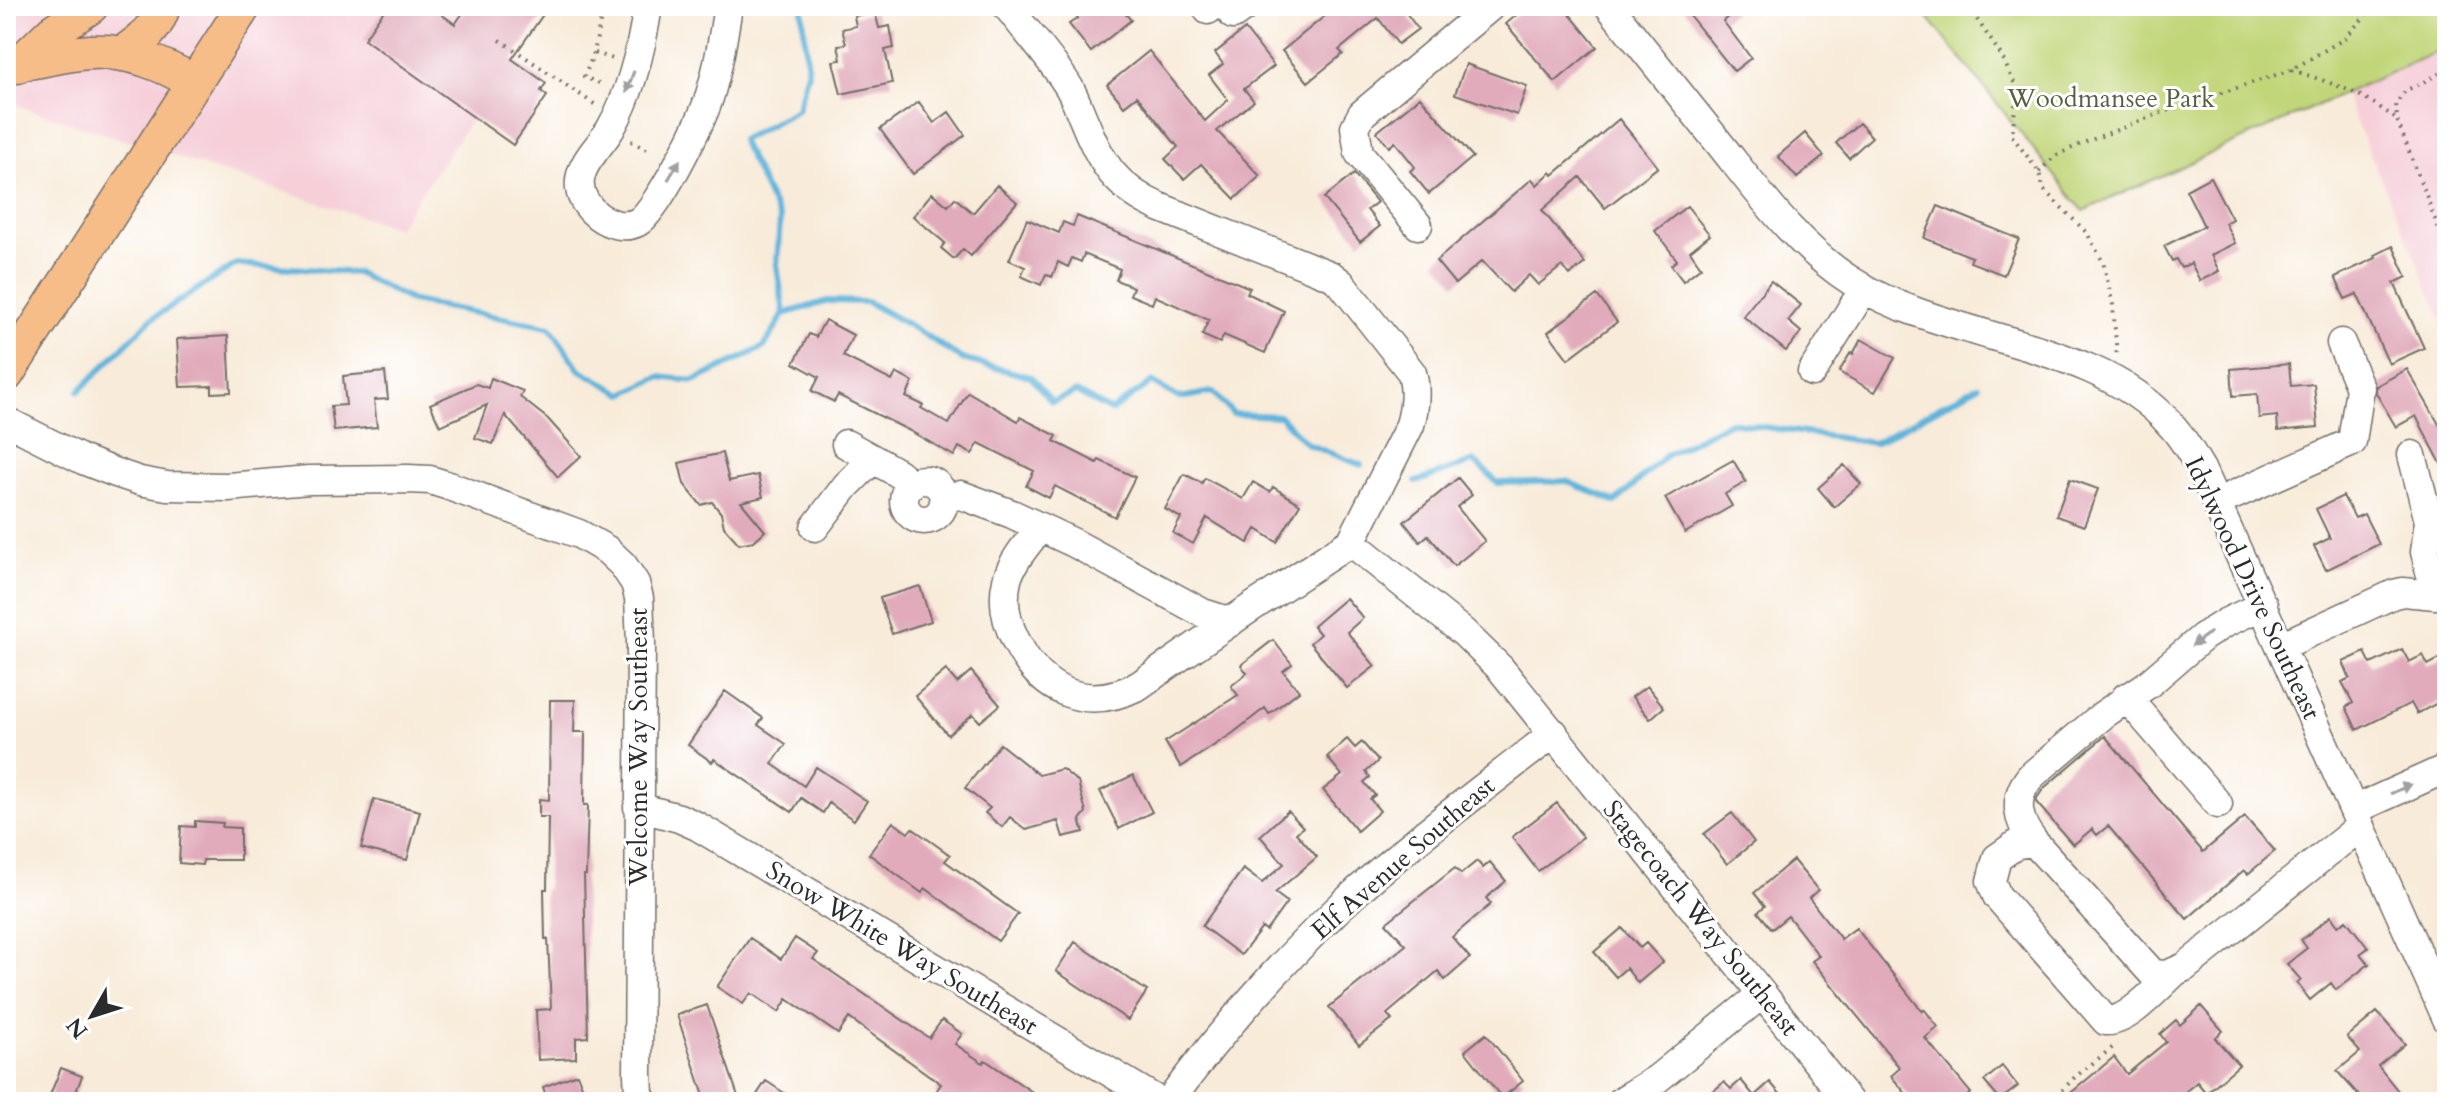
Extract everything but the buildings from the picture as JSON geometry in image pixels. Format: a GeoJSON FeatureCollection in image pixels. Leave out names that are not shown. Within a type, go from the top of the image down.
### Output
{"type":"FeatureCollection","features":[{"type":"Feature","properties":{"kind":"main road"},"geometry":{"type":"LineString","coordinates":[[14,68],[52,32],[91,6]]}},
{"type":"Feature","properties":{"kind":"main road"},"geometry":{"type":"LineString","coordinates":[[122,54],[156,26],[163,6]]}},
{"type":"Feature","properties":{"kind":"main road"},"geometry":{"type":"LineString","coordinates":[[6,375],[244,6]]}},
{"type":"Feature","properties":{"kind":"main road"},"geometry":{"type":"LineString","coordinates":[[14,68],[90,52],[122,54],[161,64],[194,82]]}},
{"type":"Feature","properties":{"kind":"street"},"geometry":{"type":"LineString","coordinates":[[648,6],[623,130],[583,171],[580,178],[580,190],[586,205],[602,219],[617,225],[641,220],[696,130],[708,103],[721,56],[728,6]]}},
{"type":"Feature","properties":{"kind":"street"},"geometry":{"type":"LineString","coordinates":[[1007,6],[1063,78],[1073,94],[1097,152],[1108,171],[1122,185],[1139,198],[1159,207],[1332,276],[1341,283],[1412,373],[1416,386],[1410,425],[1351,542],[1138,686],[1121,694],[1087,698],[1060,690],[1045,681],[1022,653],[1011,631],[1006,614],[1008,577],[1040,528]]}},
{"type":"Feature","properties":{"kind":"street"},"geometry":{"type":"LineString","coordinates":[[1418,225],[1359,153],[1355,127],[1362,114],[1491,6]]}},
{"type":"Feature","properties":{"kind":"street","name":"Idylwood Drive Southeast"},"geometry":{"type":"LineString","coordinates":[[1609,6],[1776,214],[1822,259],[1864,289],[1897,305],[2058,358],[2116,382],[2136,393],[2169,422],[2201,469],[2446,1016]]}},
{"type":"Feature","properties":{"kind":"street"},"geometry":{"type":"LineString","coordinates":[[1812,372],[1864,289]]}},
{"type":"Feature","properties":{"kind":"street"},"geometry":{"type":"LineString","coordinates":[[2216,503],[2352,442],[2360,388],[2341,343]]}},
{"type":"Feature","properties":{"kind":"street","name":"Welcome Way Southeast"},"geometry":{"type":"LineString","coordinates":[[6,421],[105,469],[167,486],[228,487],[309,480],[430,480],[579,534],[607,550],[623,565],[635,583],[639,598],[641,643],[638,1075],[643,1102]]}},
{"type":"Feature","properties":{"kind":"street"},"geometry":{"type":"LineString","coordinates":[[846,444],[898,473],[911,484],[922,480],[934,482],[944,498],[961,495],[1012,514],[1074,543],[1203,613],[1231,622]]}},
{"type":"Feature","properties":{"kind":"street"},"geometry":{"type":"LineString","coordinates":[[2281,646],[2394,594],[2436,595],[2425,552],[2429,521],[2412,455]]}},
{"type":"Feature","properties":{"kind":"street"},"geometry":{"type":"LineString","coordinates":[[815,527],[846,486],[873,459]]}},
{"type":"Feature","properties":{"kind":"street","name":"Stagecoach Way Southeast"},"geometry":{"type":"LineString","coordinates":[[1351,542],[1483,650],[1554,733],[1849,1102]]}},
{"type":"Feature","properties":{"kind":"street"},"geometry":{"type":"LineString","coordinates":[[2263,605],[2203,637],[2031,776],[2019,794],[2020,820],[2034,842],[2153,974],[2167,975],[2185,967],[2306,870],[2358,818],[2447,768]]}},
{"type":"Feature","properties":{"kind":"street"},"geometry":{"type":"LineString","coordinates":[[2136,691],[2218,804]]}},
{"type":"Feature","properties":{"kind":"street","name":"Elf Avenue Southeast"},"geometry":{"type":"LineString","coordinates":[[1169,1102],[1208,1048],[1245,1005],[1341,906],[1554,733]]}},
{"type":"Feature","properties":{"kind":"street","name":"Snow White Way Southeast"},"geometry":{"type":"LineString","coordinates":[[638,807],[697,826],[1160,1102]]}},
{"type":"Feature","properties":{"kind":"street"},"geometry":{"type":"LineString","coordinates":[[2034,842],[2017,844],[1997,858],[1991,881],[1997,896],[2106,1021],[2115,1022],[2127,1015],[2176,971]]}},
{"type":"Feature","properties":{"kind":"street"},"geometry":{"type":"LineString","coordinates":[[1620,1102],[1657,1079],[1762,994]]}},
{"type":"Feature","properties":{"kind":"path"},"geometry":{"type":"LineString","coordinates":[[449,6],[462,15]]}},
{"type":"Feature","properties":{"kind":"path"},"geometry":{"type":"LineString","coordinates":[[603,6],[594,53],[584,77],[604,85]]}},
{"type":"Feature","properties":{"kind":"path"},"geometry":{"type":"LineString","coordinates":[[1968,6],[2001,55],[2017,89],[2012,136],[2039,172],[2044,190],[2087,233],[2103,262],[2118,343],[2116,382]]}},
{"type":"Feature","properties":{"kind":"path"},"geometry":{"type":"LineString","coordinates":[[2039,172],[2055,156],[2083,143],[2161,113],[2291,70],[2344,39],[2374,6]]}},
{"type":"Feature","properties":{"kind":"path"},"geometry":{"type":"LineString","coordinates":[[500,40],[648,150]]}},
{"type":"Feature","properties":{"kind":"path"},"geometry":{"type":"LineString","coordinates":[[594,53],[615,60]]}},
{"type":"Feature","properties":{"kind":"path"},"geometry":{"type":"LineString","coordinates":[[2291,70],[2358,93],[2397,120]]}},
{"type":"Feature","properties":{"kind":"path"},"geometry":{"type":"LineString","coordinates":[[2447,70],[2405,91],[2396,104],[2397,120],[2447,250]]}},
{"type":"Feature","properties":{"kind":"shaded area"},"geometry":{"type":"Polygon","coordinates":[[[6,6],[550,6],[397,228],[6,102],[6,6]]]}},
{"type":"Feature","properties":{"kind":"shaded area"},"geometry":{"type":"Polygon","coordinates":[[[2447,48],[2447,331],[2344,94],[2447,48]]]}},
{"type":"Feature","properties":{"kind":"green space","name":"Woodmansee Park"},"geometry":{"type":"Polygon","coordinates":[[[1919,6],[2447,6],[2447,47],[2083,211],[1919,6]]]}},
{"type":"Feature","properties":{"kind":"waterway"},"geometry":{"type":"LineString","coordinates":[[79,391],[150,320],[236,264],[357,273],[412,301],[550,327],[579,369],[623,394],[659,377],[694,381],[764,347],[784,314],[777,265],[780,219],[741,140],[797,110],[808,72],[802,6]]}},
{"type":"Feature","properties":{"kind":"waterway"},"geometry":{"type":"LineString","coordinates":[[784,314],[828,301],[867,302],[962,359],[1031,377],[1052,402],[1076,392],[1111,411],[1152,382],[1179,398],[1213,392],[1233,414],[1280,416],[1307,444],[1361,465]]}},
{"type":"Feature","properties":{"kind":"waterway"},"geometry":{"type":"LineString","coordinates":[[1416,482],[1474,461],[1498,483],[1566,481],[1616,502],[1665,456],[1730,422],[1874,443],[1978,386]]}}]}
